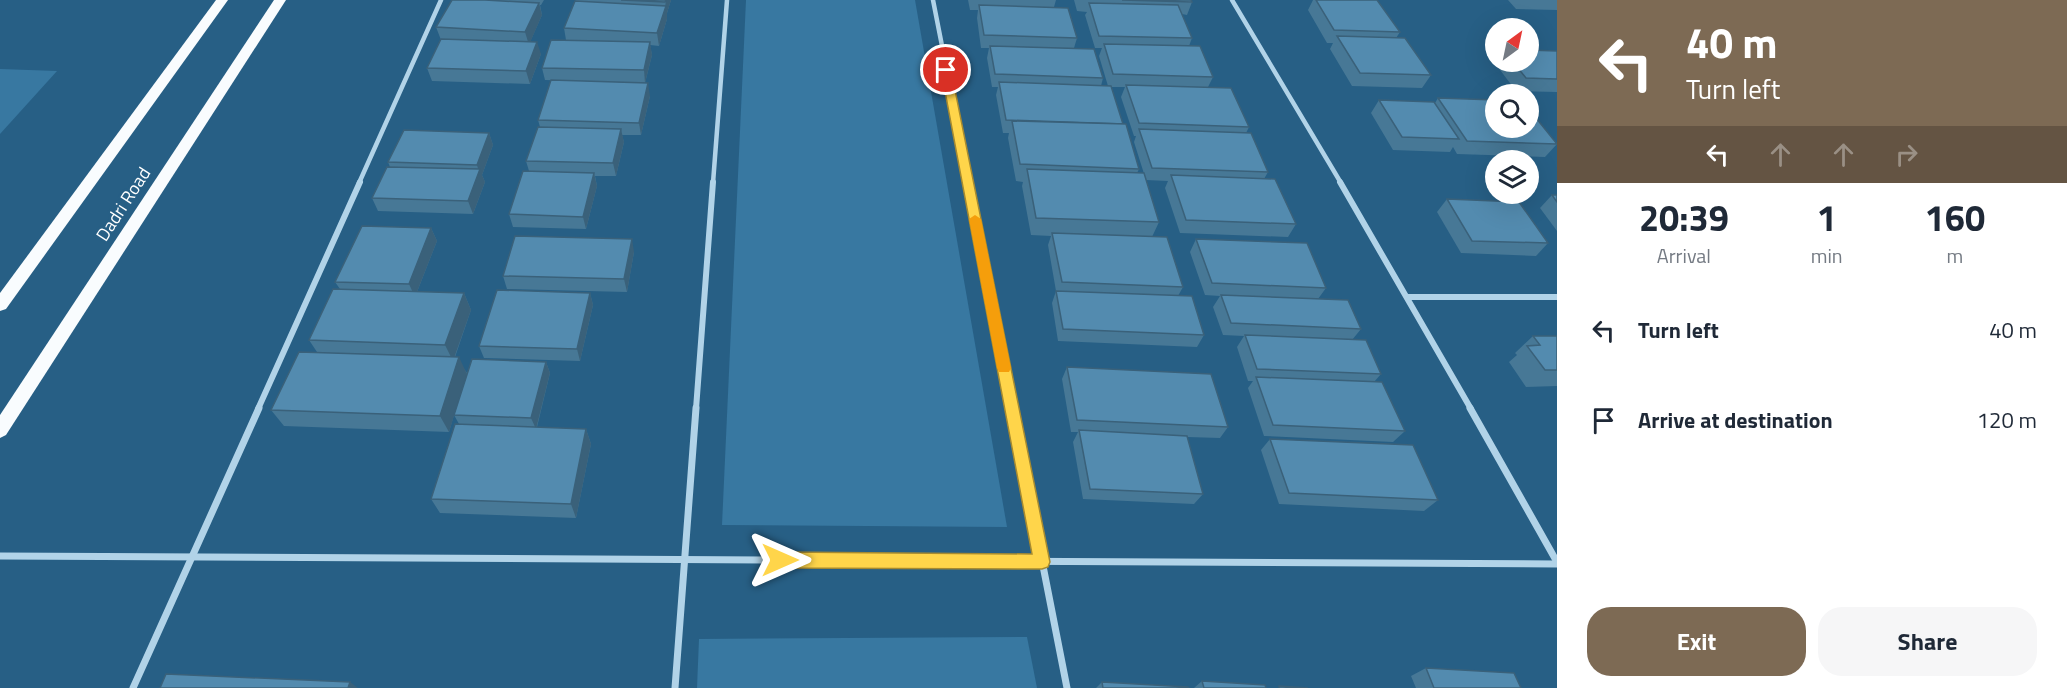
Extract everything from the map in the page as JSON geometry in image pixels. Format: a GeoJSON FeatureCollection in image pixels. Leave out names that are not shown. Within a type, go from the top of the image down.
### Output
{"type":"FeatureCollection","features":[{"type":"Feature","properties":{"kind":"highway","name":"Dadri Road"},"geometry":{"type":"LineString","coordinates":[[0,305],[222,0]]}},
{"type":"Feature","properties":{"kind":"highway","name":"Dadri Road"},"geometry":{"type":"LineString","coordinates":[[0,430],[280,0]]}},
{"type":"Feature","properties":{"kind":"street"},"geometry":{"type":"LineString","coordinates":[[133,688],[441,0]]}},
{"type":"Feature","properties":{"kind":"street"},"geometry":{"type":"LineString","coordinates":[[675,688],[727,0]]}},
{"type":"Feature","properties":{"kind":"street"},"geometry":{"type":"LineString","coordinates":[[933,0],[1067,688]]}},
{"type":"Feature","properties":{"kind":"street"},"geometry":{"type":"LineString","coordinates":[[0,556],[1557,563],[1408,297],[1232,0]]}},
{"type":"Feature","properties":{"kind":"street"},"geometry":{"type":"LineString","coordinates":[[1408,297],[1557,297]]}},
{"type":"Feature","properties":{"kind":"shaded area"},"geometry":{"type":"Polygon","coordinates":[[[746,0],[915,0],[1007,527],[722,525],[746,0]]]}},
{"type":"Feature","properties":{"kind":"shaded area"},"geometry":{"type":"Polygon","coordinates":[[[0,69],[57,71],[0,134],[0,69]]]}},
{"type":"Feature","properties":{"kind":"shaded area"},"geometry":{"type":"Polygon","coordinates":[[[1027,637],[1037,688],[697,688],[699,639],[1027,637]]]}},
{"type":"Feature","properties":{"kind":"building"},"geometry":{"type":"Polygon","coordinates":[[[452,0],[539,3],[525,32],[436,27],[452,0]]]}},
{"type":"Feature","properties":{"kind":"building"},"geometry":{"type":"Polygon","coordinates":[[[621,0],[666,0],[665,2],[621,0]]]}},
{"type":"Feature","properties":{"kind":"building"},"geometry":{"type":"Polygon","coordinates":[[[1122,0],[1191,0],[1192,2],[1122,0]]]}},
{"type":"Feature","properties":{"kind":"building"},"geometry":{"type":"Polygon","coordinates":[[[1316,0],[1377,0],[1400,32],[1334,30],[1316,0]]]}},
{"type":"Feature","properties":{"kind":"building"},"geometry":{"type":"Polygon","coordinates":[[[575,1],[666,6],[657,33],[564,28],[575,1]]]}},
{"type":"Feature","properties":{"kind":"building"},"geometry":{"type":"Polygon","coordinates":[[[1089,3],[1178,5],[1192,38],[1099,36],[1089,3]]]}},
{"type":"Feature","properties":{"kind":"building"},"geometry":{"type":"Polygon","coordinates":[[[979,5],[1068,8],[1077,38],[984,35],[979,5]]]}},
{"type":"Feature","properties":{"kind":"building"},"geometry":{"type":"Polygon","coordinates":[[[1337,36],[1405,38],[1431,75],[1360,73],[1337,36]]]}},
{"type":"Feature","properties":{"kind":"building"},"geometry":{"type":"Polygon","coordinates":[[[441,39],[537,42],[526,71],[427,68],[441,39]]]}},
{"type":"Feature","properties":{"kind":"building"},"geometry":{"type":"Polygon","coordinates":[[[551,40],[650,42],[644,70],[542,68],[551,40]]]}},
{"type":"Feature","properties":{"kind":"building"},"geometry":{"type":"Polygon","coordinates":[[[1104,44],[1200,46],[1213,77],[1113,74],[1104,44]]]}},
{"type":"Feature","properties":{"kind":"building"},"geometry":{"type":"Polygon","coordinates":[[[990,46],[1094,49],[1103,78],[995,74],[990,46]]]}},
{"type":"Feature","properties":{"kind":"building"},"geometry":{"type":"Polygon","coordinates":[[[1539,50],[1557,51],[1557,79],[1526,78],[1521,72],[1539,72],[1539,50]]]}},
{"type":"Feature","properties":{"kind":"building"},"geometry":{"type":"Polygon","coordinates":[[[551,80],[648,83],[639,123],[538,120],[551,80]]]}},
{"type":"Feature","properties":{"kind":"building"},"geometry":{"type":"Polygon","coordinates":[[[999,82],[1111,86],[1123,124],[1006,120],[999,82]]]}},
{"type":"Feature","properties":{"kind":"building"},"geometry":{"type":"Polygon","coordinates":[[[1126,85],[1231,88],[1249,127],[1139,123],[1126,85]]]}},
{"type":"Feature","properties":{"kind":"building"},"geometry":{"type":"Polygon","coordinates":[[[1438,98],[1485,100],[1485,138],[1539,138],[1539,122],[1557,144],[1467,141],[1438,98]]]}},
{"type":"Feature","properties":{"kind":"building"},"geometry":{"type":"Polygon","coordinates":[[[1379,100],[1434,102],[1459,139],[1402,137],[1379,100]]]}},
{"type":"Feature","properties":{"kind":"building"},"geometry":{"type":"Polygon","coordinates":[[[1012,121],[1126,124],[1139,169],[1020,164],[1012,121]]]}},
{"type":"Feature","properties":{"kind":"building"},"geometry":{"type":"Polygon","coordinates":[[[538,127],[621,129],[613,163],[526,161],[538,127]]]}},
{"type":"Feature","properties":{"kind":"building"},"geometry":{"type":"Polygon","coordinates":[[[1139,129],[1251,133],[1268,172],[1152,168],[1139,129]]]}},
{"type":"Feature","properties":{"kind":"building"},"geometry":{"type":"Polygon","coordinates":[[[404,130],[489,133],[477,165],[388,162],[404,130]]]}},
{"type":"Feature","properties":{"kind":"building"},"geometry":{"type":"Polygon","coordinates":[[[387,167],[480,169],[468,201],[372,198],[387,167]]]}},
{"type":"Feature","properties":{"kind":"building"},"geometry":{"type":"Polygon","coordinates":[[[1027,169],[1144,173],[1159,222],[1036,218],[1027,169]]]}},
{"type":"Feature","properties":{"kind":"building"},"geometry":{"type":"Polygon","coordinates":[[[523,171],[594,173],[583,217],[509,214],[523,171]]]}},
{"type":"Feature","properties":{"kind":"building"},"geometry":{"type":"Polygon","coordinates":[[[1171,175],[1275,179],[1296,224],[1186,220],[1171,175]]]}},
{"type":"Feature","properties":{"kind":"building"},"geometry":{"type":"Polygon","coordinates":[[[1447,199],[1485,201],[1485,204],[1520,204],[1548,243],[1472,241],[1447,199]]]}},
{"type":"Feature","properties":{"kind":"building"},"geometry":{"type":"Polygon","coordinates":[[[362,226],[431,228],[409,284],[335,282],[362,226]]]}},
{"type":"Feature","properties":{"kind":"building"},"geometry":{"type":"Polygon","coordinates":[[[1052,233],[1167,237],[1183,287],[1062,282],[1052,233]]]}},
{"type":"Feature","properties":{"kind":"building"},"geometry":{"type":"Polygon","coordinates":[[[515,236],[632,239],[624,279],[503,276],[515,236]]]}},
{"type":"Feature","properties":{"kind":"building"},"geometry":{"type":"Polygon","coordinates":[[[1196,239],[1307,243],[1326,288],[1212,283],[1196,239]]]}},
{"type":"Feature","properties":{"kind":"building"},"geometry":{"type":"Polygon","coordinates":[[[333,289],[464,293],[445,345],[309,340],[333,289]]]}},
{"type":"Feature","properties":{"kind":"building"},"geometry":{"type":"Polygon","coordinates":[[[497,290],[590,293],[577,349],[479,346],[497,290]]]}},
{"type":"Feature","properties":{"kind":"building"},"geometry":{"type":"Polygon","coordinates":[[[1056,291],[1192,296],[1204,335],[1063,329],[1056,291]]]}},
{"type":"Feature","properties":{"kind":"building"},"geometry":{"type":"Polygon","coordinates":[[[1221,295],[1348,300],[1361,329],[1231,323],[1221,295]]]}},
{"type":"Feature","properties":{"kind":"building"},"geometry":{"type":"Polygon","coordinates":[[[1245,335],[1366,340],[1381,374],[1257,369],[1245,335]]]}},
{"type":"Feature","properties":{"kind":"building"},"geometry":{"type":"Polygon","coordinates":[[[1533,336],[1557,336],[1557,370],[1545,370],[1527,346],[1540,345],[1533,336]]]}},
{"type":"Feature","properties":{"kind":"building"},"geometry":{"type":"Polygon","coordinates":[[[299,352],[459,357],[440,416],[271,410],[299,352]]]}},
{"type":"Feature","properties":{"kind":"building"},"geometry":{"type":"Polygon","coordinates":[[[472,359],[546,362],[531,418],[454,415],[472,359]]]}},
{"type":"Feature","properties":{"kind":"building"},"geometry":{"type":"Polygon","coordinates":[[[1067,367],[1211,374],[1228,427],[1077,420],[1067,367]]]}},
{"type":"Feature","properties":{"kind":"building"},"geometry":{"type":"Polygon","coordinates":[[[1256,377],[1382,382],[1405,431],[1273,425],[1256,377]]]}},
{"type":"Feature","properties":{"kind":"building"},"geometry":{"type":"Polygon","coordinates":[[[455,424],[586,429],[571,504],[431,499],[455,424]]]}},
{"type":"Feature","properties":{"kind":"building"},"geometry":{"type":"Polygon","coordinates":[[[1079,430],[1187,436],[1203,494],[1090,489],[1079,430]]]}},
{"type":"Feature","properties":{"kind":"building"},"geometry":{"type":"Polygon","coordinates":[[[1270,439],[1413,445],[1438,500],[1289,493],[1270,439]]]}},
{"type":"Feature","properties":{"kind":"building"},"geometry":{"type":"Polygon","coordinates":[[[1426,668],[1514,673],[1521,688],[1434,688],[1426,668]]]}},
{"type":"Feature","properties":{"kind":"building"},"geometry":{"type":"Polygon","coordinates":[[[166,674],[350,682],[348,688],[160,688],[166,674]]]}},
{"type":"Feature","properties":{"kind":"building"},"geometry":{"type":"Polygon","coordinates":[[[1202,681],[1265,685],[1266,688],[1204,688],[1202,681]]]}},
{"type":"Feature","properties":{"kind":"building"},"geometry":{"type":"Polygon","coordinates":[[[1102,682],[1188,687],[1189,688],[1103,688],[1102,682]]]}},
{"type":"Feature","properties":{"kind":"building"},"geometry":{"type":"Polygon","coordinates":[[[1279,686],[1308,688],[1279,688],[1279,686]]]}},
{"type":"Feature","properties":{"kind":"slow traffic"},"geometry":{"type":"LineString","coordinates":[[975,219],[1004,368]]}},
{"type":"Feature","properties":{"kind":"route"},"geometry":{"type":"LineString","coordinates":[[780,560],[1042,562],[946,70]]}}]}
